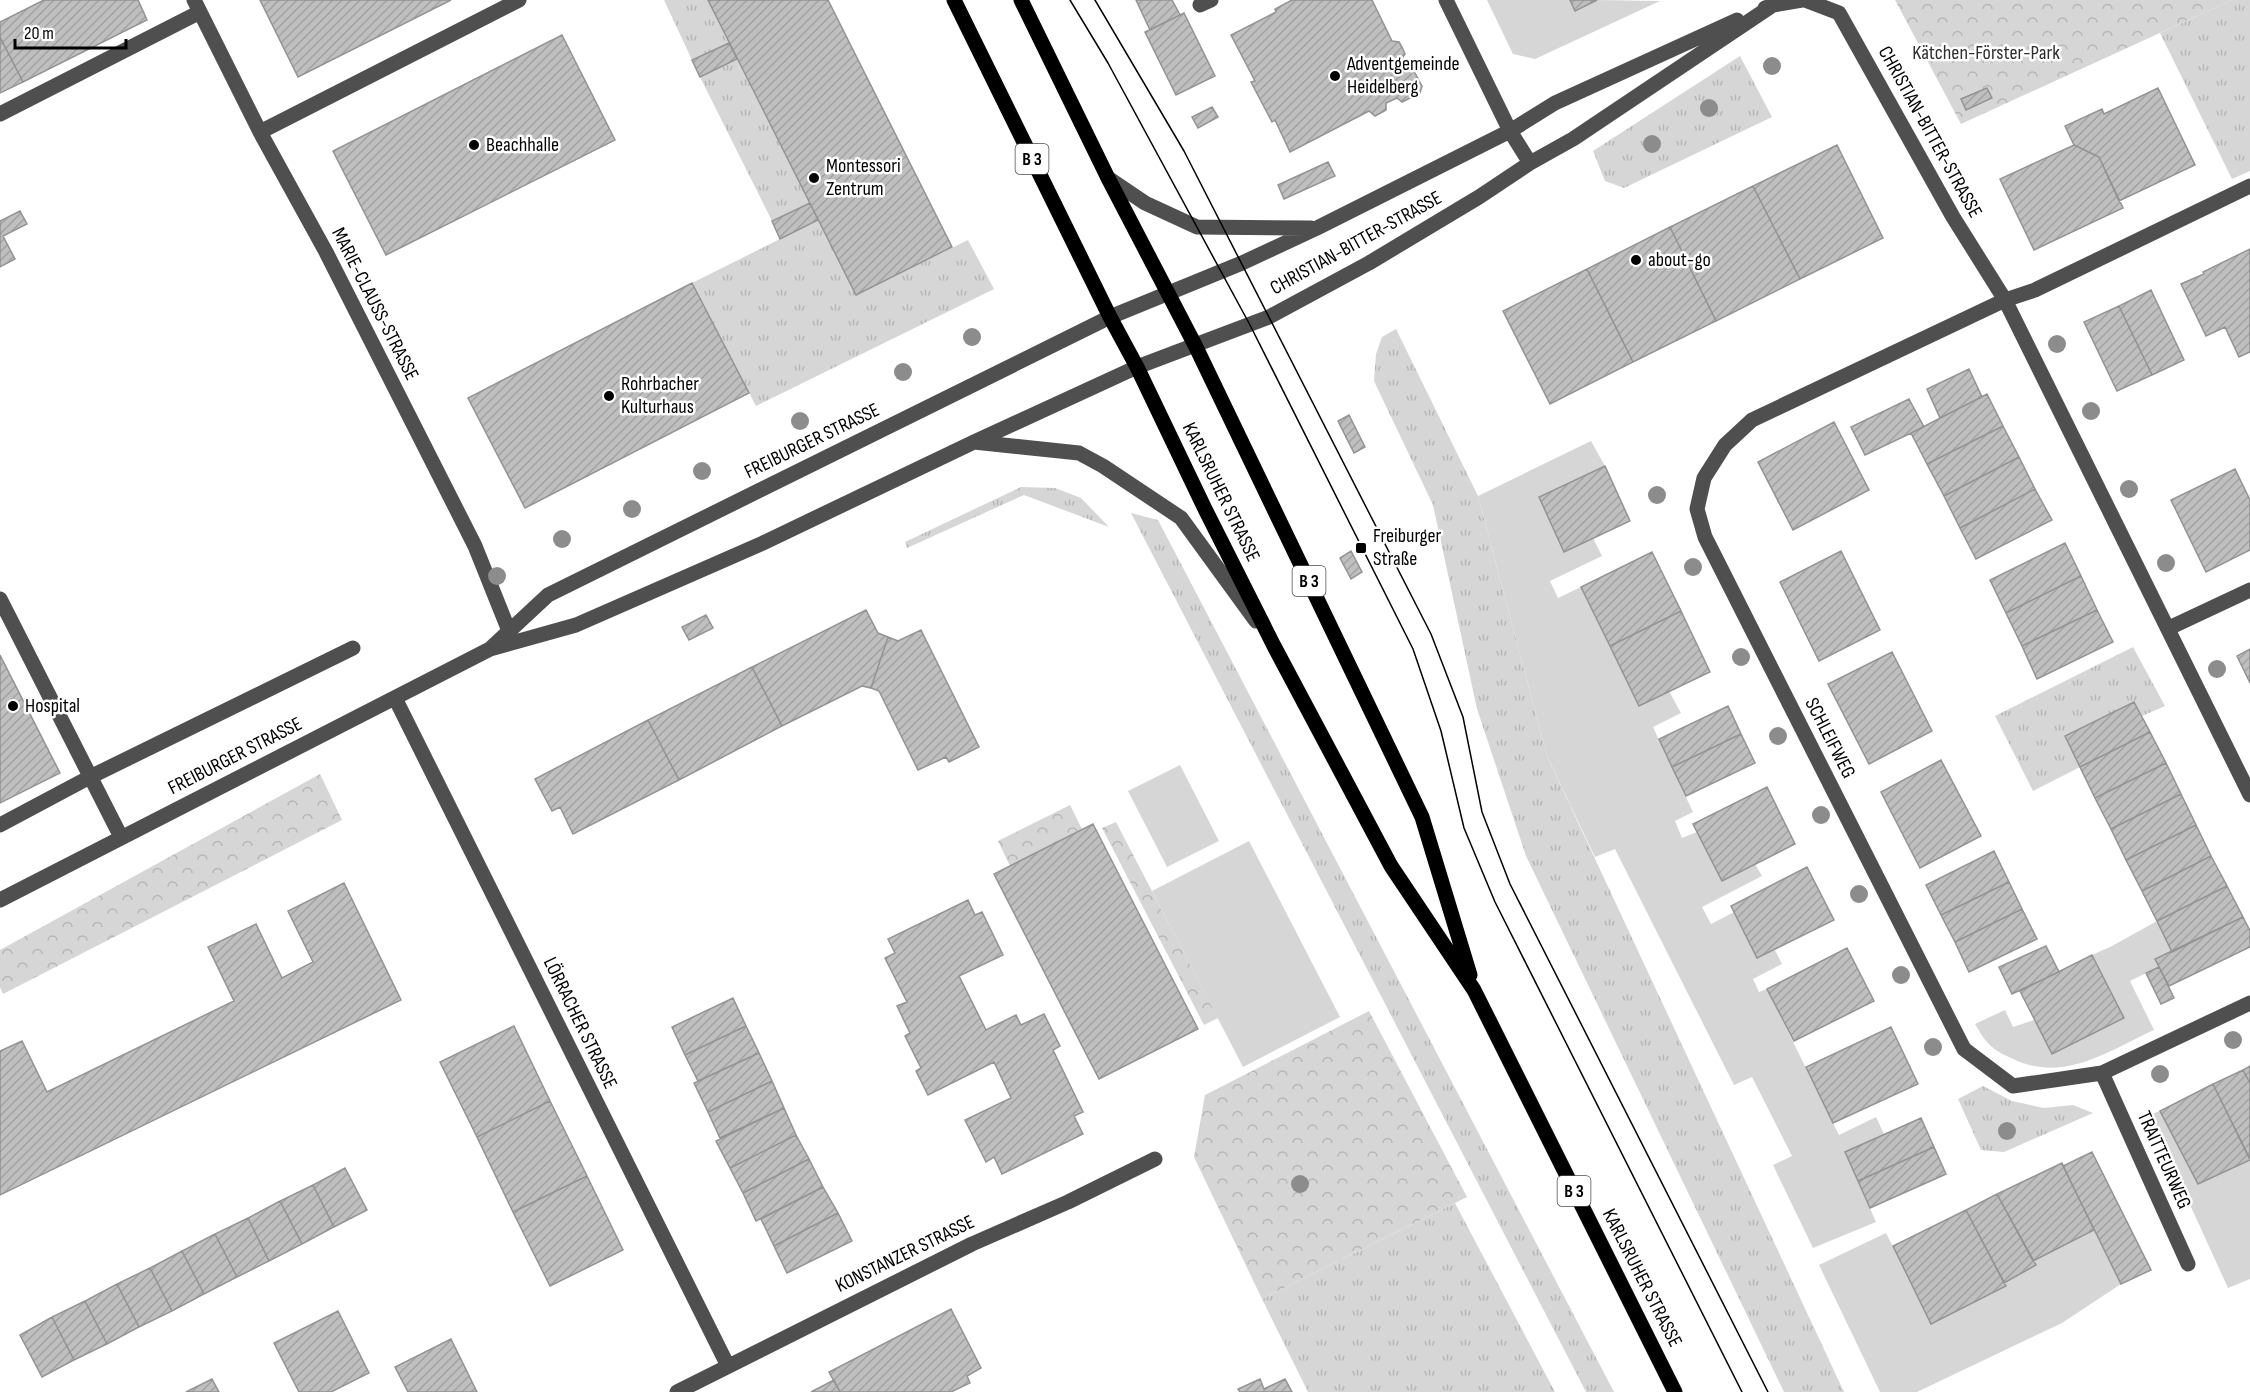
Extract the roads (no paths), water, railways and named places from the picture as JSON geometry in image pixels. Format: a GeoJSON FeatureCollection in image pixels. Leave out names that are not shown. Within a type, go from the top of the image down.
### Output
{"type":"FeatureCollection","features":[{"type":"Feature","properties":{"kind":"main road","name":"KARLSRUHER STRASSE"},"geometry":{"type":"LineString","coordinates":[[954,0],[1275,646],[1391,866],[1474,990],[1675,1392]]}},
{"type":"Feature","properties":{"kind":"main road","name":"KARLSRUHER STRASSE"},"geometry":{"type":"LineString","coordinates":[[1021,0],[1108,178],[1196,345],[1422,817],[1474,990]]}},
{"type":"Feature","properties":{"kind":"street"},"geometry":{"type":"LineString","coordinates":[[260,132],[519,0]]}},
{"type":"Feature","properties":{"kind":"street"},"geometry":{"type":"LineString","coordinates":[[1446,0],[1510,131],[1530,163]]}},
{"type":"Feature","properties":{"kind":"street","name":"CHRISTIAN-BITTER-STRASSE"},"geometry":{"type":"LineString","coordinates":[[1168,293],[1317,228],[1510,131],[1556,103],[1773,5],[1803,0],[1839,13],[1953,218],[2005,300],[2250,795]]}},
{"type":"Feature","properties":{"kind":"street","name":"CHRISTIAN-BITTER-STRASSE"},"geometry":{"type":"LineString","coordinates":[[1196,345],[1269,317],[1369,263],[1479,197],[1530,163],[1573,139],[1773,5]]}},
{"type":"Feature","properties":{"kind":"street"},"geometry":{"type":"LineString","coordinates":[[0,114],[197,6]]}},
{"type":"Feature","properties":{"kind":"street","name":"MARIE-CLAUSS-STRASSE"},"geometry":{"type":"LineString","coordinates":[[197,6],[260,132],[326,252],[476,546],[509,631]]}},
{"type":"Feature","properties":{"kind":"street","name":"KARLSRUHER STRASSE"},"geometry":{"type":"LineString","coordinates":[[1108,178],[1145,203],[1197,227],[1317,228]]}},
{"type":"Feature","properties":{"kind":"street"},"geometry":{"type":"LineString","coordinates":[[2005,300],[2035,290],[2250,186]]}},
{"type":"Feature","properties":{"kind":"street","name":"FREIBURGER STRASSE"},"geometry":{"type":"LineString","coordinates":[[490,649],[548,595],[1110,317],[1168,293]]}},
{"type":"Feature","properties":{"kind":"street","name":"SCHLEIFWEG"},"geometry":{"type":"LineString","coordinates":[[2005,300],[1752,420],[1725,445],[1704,478],[1697,509],[1704,537],[1964,1049],[2013,1086],[2102,1073],[2250,1003]]}},
{"type":"Feature","properties":{"kind":"street","name":"FREIBURGER STRASSE"},"geometry":{"type":"LineString","coordinates":[[0,900],[490,649],[586,621],[763,543],[974,442],[1137,368],[1196,345]]}},
{"type":"Feature","properties":{"kind":"street"},"geometry":{"type":"LineString","coordinates":[[974,442],[1079,453],[1103,466],[1181,518],[1275,646]]}},
{"type":"Feature","properties":{"kind":"street"},"geometry":{"type":"LineString","coordinates":[[2169,628],[2250,590]]}},
{"type":"Feature","properties":{"kind":"street"},"geometry":{"type":"LineString","coordinates":[[0,599],[121,837]]}},
{"type":"Feature","properties":{"kind":"street"},"geometry":{"type":"LineString","coordinates":[[0,825],[90,777],[353,648]]}},
{"type":"Feature","properties":{"kind":"street","name":"LÖRRACHER STRASSE"},"geometry":{"type":"LineString","coordinates":[[395,698],[728,1366]]}},
{"type":"Feature","properties":{"kind":"street","name":"TRAITTEURWEG"},"geometry":{"type":"LineString","coordinates":[[2102,1073],[2188,1264]]}},
{"type":"Feature","properties":{"kind":"street","name":"KONSTANZER STRASSE"},"geometry":{"type":"LineString","coordinates":[[676,1392],[972,1244],[1068,1202],[1155,1158]]}},
{"type":"Feature","properties":{"kind":"tram line"},"geometry":{"type":"LineString","coordinates":[[1070,0],[1108,63],[1250,325],[1413,649],[1441,731],[1464,828],[1495,902],[1742,1392]]}},
{"type":"Feature","properties":{"kind":"tram line"},"geometry":{"type":"LineString","coordinates":[[1095,0],[1184,151],[1431,634],[1463,717],[1482,812],[1510,884],[1768,1392]]}},
{"type":"Feature","properties":{"kind":"place","name":"Adventgemeinde Heidelberg"},"geometry":{"type":"Point","coordinates":[1335,76]}},
{"type":"Feature","properties":{"kind":"place","name":"Beachhalle"},"geometry":{"type":"Point","coordinates":[474,145]}},
{"type":"Feature","properties":{"kind":"place","name":"Montessori Zentrum"},"geometry":{"type":"Point","coordinates":[814,178]}},
{"type":"Feature","properties":{"kind":"place","name":"about-go"},"geometry":{"type":"Point","coordinates":[1636,260]}},
{"type":"Feature","properties":{"kind":"place","name":"Rohrbacher Kulturhaus"},"geometry":{"type":"Point","coordinates":[609,396]}},
{"type":"Feature","properties":{"kind":"place","name":"Freiburger Straße"},"geometry":{"type":"Point","coordinates":[1361,548]}},
{"type":"Feature","properties":{"kind":"place","name":"Hospital"},"geometry":{"type":"Point","coordinates":[13,706]}},
{"type":"Feature","properties":{"kind":"park label","name":"Kätchen-Förster-Park"},"geometry":{"type":"Point","coordinates":[1986,53]}}]}
